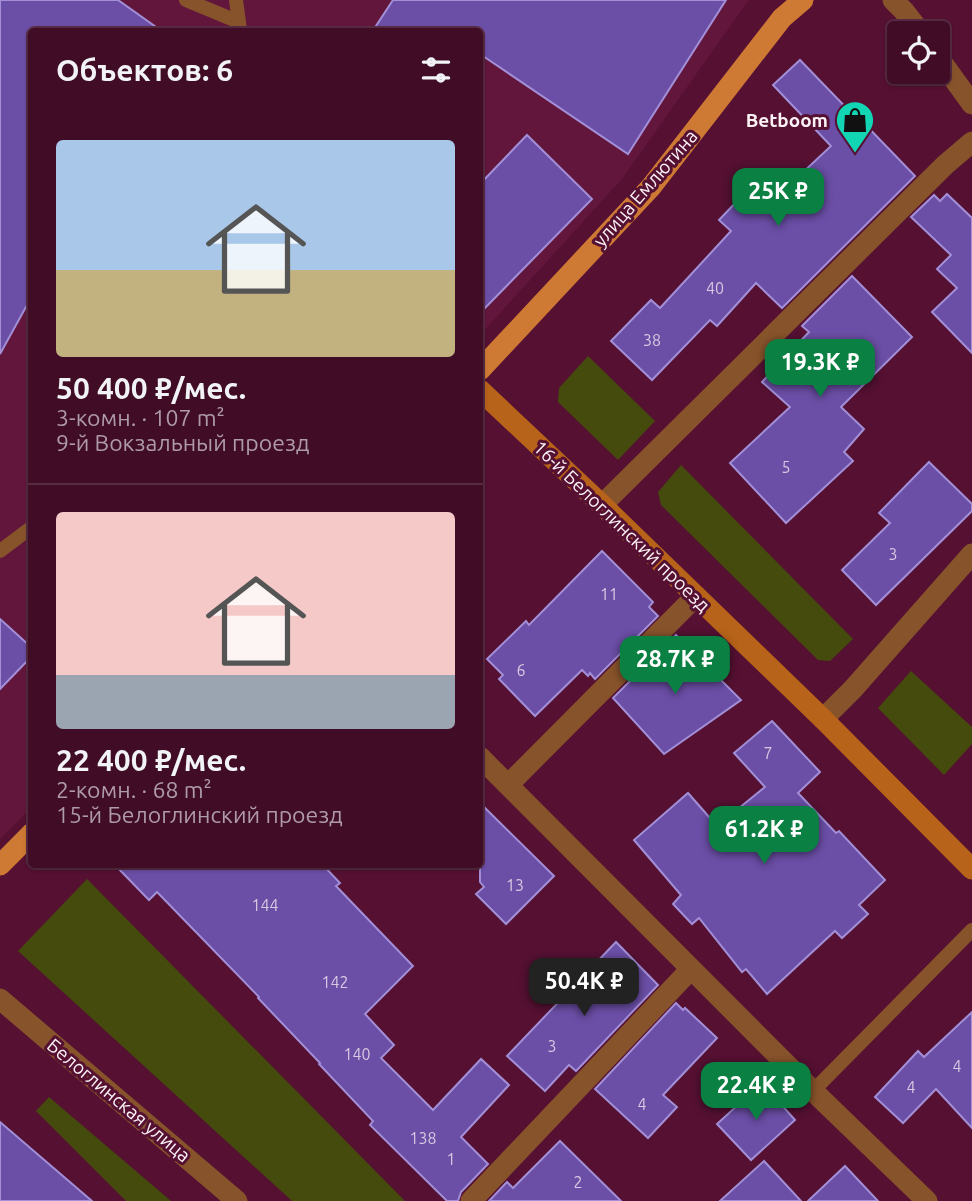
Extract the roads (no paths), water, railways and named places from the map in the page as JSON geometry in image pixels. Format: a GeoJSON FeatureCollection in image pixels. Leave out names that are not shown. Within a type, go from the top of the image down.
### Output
{"type":"FeatureCollection","features":[{"type":"Feature","properties":{"kind":"main road","name":"улица Емлютина"},"geometry":{"type":"LineString","coordinates":[[483,367],[651,187],[782,18],[803,0]]}},
{"type":"Feature","properties":{"kind":"main road"},"geometry":{"type":"LineString","coordinates":[[0,865],[28,837]]}},
{"type":"Feature","properties":{"kind":"street"},"geometry":{"type":"LineString","coordinates":[[892,0],[912,21]]}},
{"type":"Feature","properties":{"kind":"street"},"geometry":{"type":"LineString","coordinates":[[950,74],[972,104]]}},
{"type":"Feature","properties":{"kind":"street"},"geometry":{"type":"LineString","coordinates":[[601,505],[945,165],[972,142]]}},
{"type":"Feature","properties":{"kind":"street","name":"16-й Белоглинский проезд"},"geometry":{"type":"LineString","coordinates":[[483,393],[823,719],[972,869]]}},
{"type":"Feature","properties":{"kind":"street"},"geometry":{"type":"LineString","coordinates":[[823,719],[853,689],[972,554]]}},
{"type":"Feature","properties":{"kind":"street"},"geometry":{"type":"LineString","coordinates":[[508,785],[696,596]]}},
{"type":"Feature","properties":{"kind":"street"},"geometry":{"type":"LineString","coordinates":[[483,760],[813,1091],[927,1201]]}},
{"type":"Feature","properties":{"kind":"street"},"geometry":{"type":"LineString","coordinates":[[471,1201],[691,969]]}},
{"type":"Feature","properties":{"kind":"street","name":"Белоглинская улица"},"geometry":{"type":"LineString","coordinates":[[0,999],[237,1201]]}},
{"type":"Feature","properties":{"kind":"lane"},"geometry":{"type":"LineString","coordinates":[[186,0],[240,27]]}},
{"type":"Feature","properties":{"kind":"lane"},"geometry":{"type":"LineString","coordinates":[[236,0],[240,27]]}},
{"type":"Feature","properties":{"kind":"lane"},"geometry":{"type":"LineString","coordinates":[[0,551],[28,530]]}},
{"type":"Feature","properties":{"kind":"lane"},"geometry":{"type":"LineString","coordinates":[[813,1091],[972,930]]}},
{"type":"Feature","properties":{"kind":"place","name":"Betboom"},"geometry":{"type":"Point","coordinates":[855,154]}}]}
